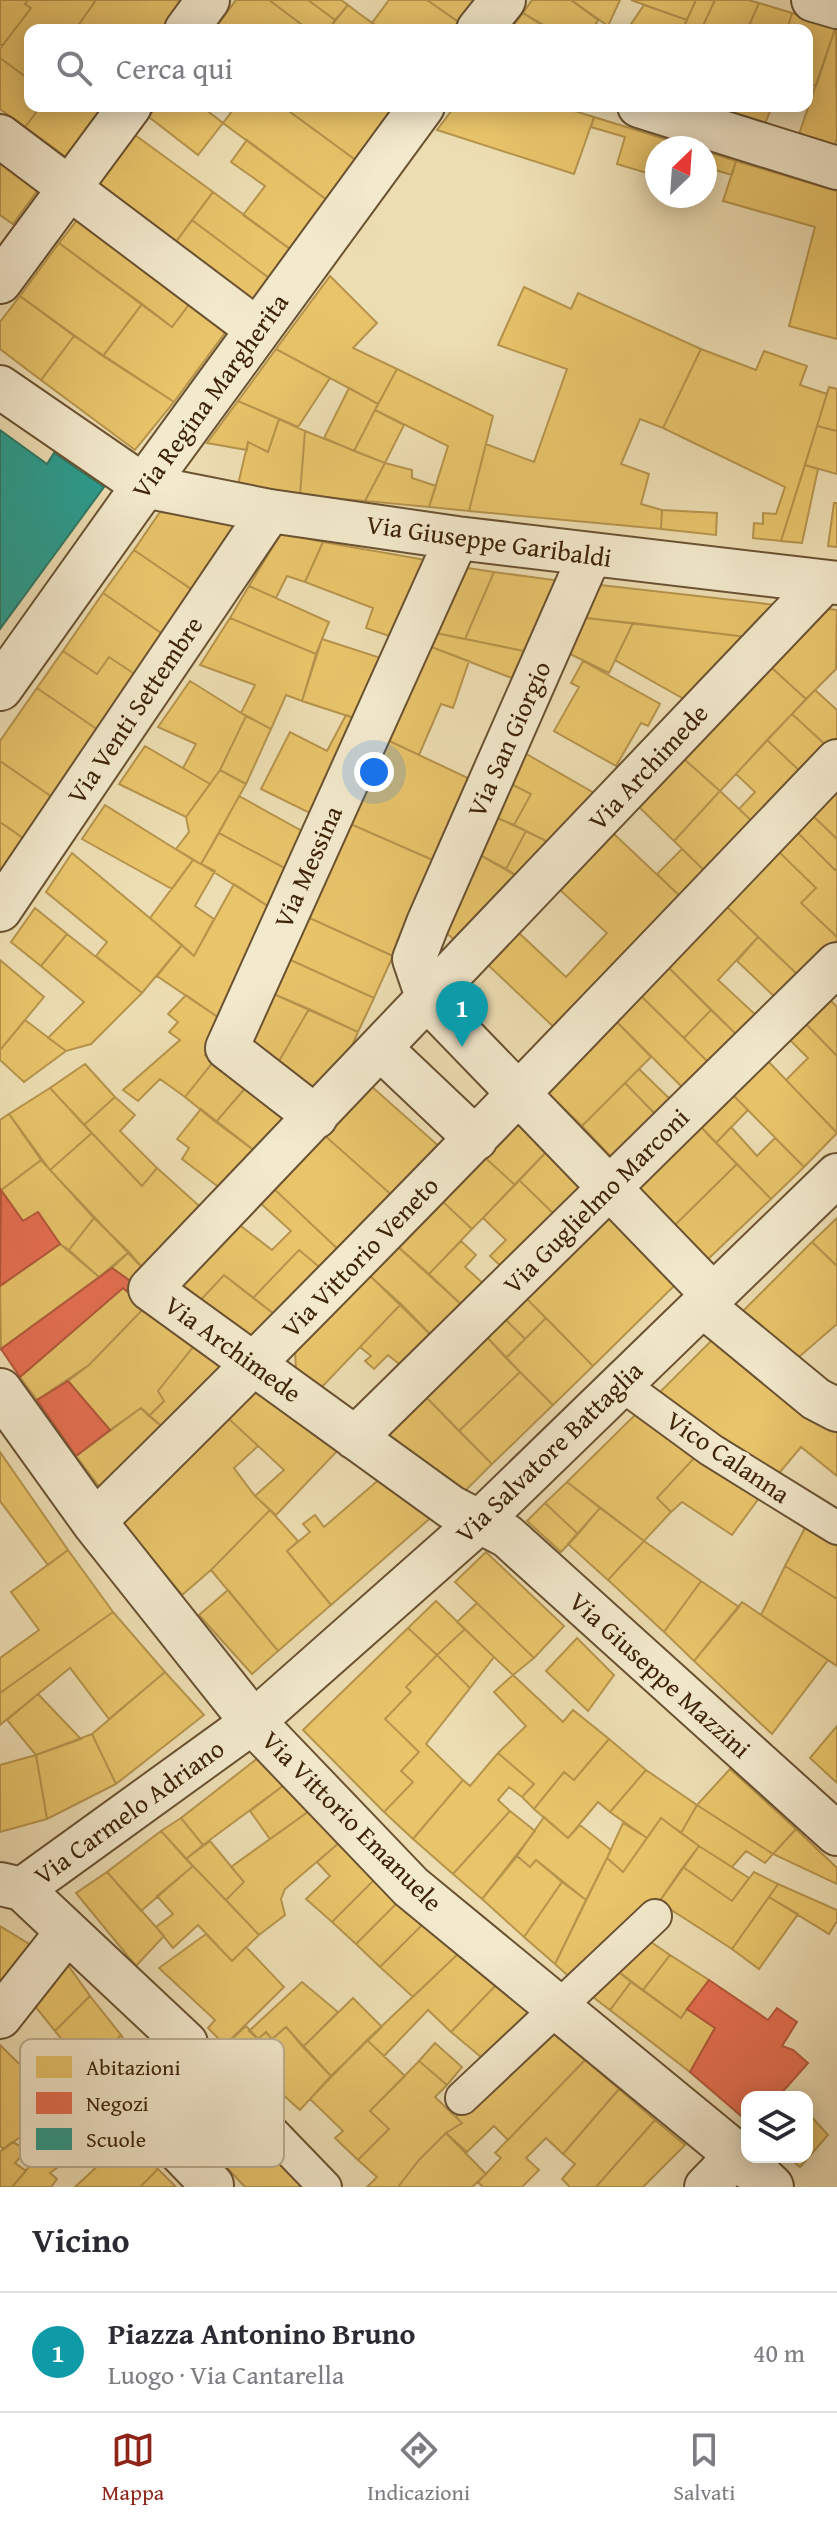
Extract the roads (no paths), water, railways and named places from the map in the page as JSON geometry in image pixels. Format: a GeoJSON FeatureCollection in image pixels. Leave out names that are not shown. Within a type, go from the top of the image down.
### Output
{"type":"FeatureCollection","features":[{"type":"Feature","properties":{"kind":"street"},"geometry":{"type":"LineString","coordinates":[[484,24],[503,0]]}},
{"type":"Feature","properties":{"kind":"street"},"geometry":{"type":"LineString","coordinates":[[813,0],[837,7]]}},
{"type":"Feature","properties":{"kind":"street"},"geometry":{"type":"LineString","coordinates":[[0,282],[126,112]]}},
{"type":"Feature","properties":{"kind":"street","name":"Via Regina Margherita"},"geometry":{"type":"LineString","coordinates":[[0,688],[418,112]]}},
{"type":"Feature","properties":{"kind":"street"},"geometry":{"type":"LineString","coordinates":[[658,112],[837,168]]}},
{"type":"Feature","properties":{"kind":"street"},"geometry":{"type":"LineString","coordinates":[[0,136],[258,330]]}},
{"type":"Feature","properties":{"kind":"street"},"geometry":{"type":"LineString","coordinates":[[0,387],[144,486]]}},
{"type":"Feature","properties":{"kind":"street","name":"Via Giuseppe Garibaldi"},"geometry":{"type":"LineString","coordinates":[[144,486],[270,511],[457,538],[830,582]]}},
{"type":"Feature","properties":{"kind":"street","name":"Via Venti Settembre"},"geometry":{"type":"LineString","coordinates":[[0,910],[270,511]]}},
{"type":"Feature","properties":{"kind":"street","name":"Via Messina"},"geometry":{"type":"LineString","coordinates":[[316,1117],[227,1048],[457,538]]}},
{"type":"Feature","properties":{"kind":"street","name":"Via San Giorgio"},"geometry":{"type":"LineString","coordinates":[[428,1000],[414,959],[590,555]]}},
{"type":"Feature","properties":{"kind":"street","name":"Via Archimede"},"geometry":{"type":"LineString","coordinates":[[479,1522],[451,1507],[150,1289],[830,582]]}},
{"type":"Feature","properties":{"kind":"street","name":"Via Vittorio Veneto"},"geometry":{"type":"LineString","coordinates":[[94,1522],[255,1365],[465,1150],[524,1100],[569,1042],[837,761]]}},
{"type":"Feature","properties":{"kind":"street","name":"Via Guglielmo Marconi"},"geometry":{"type":"LineString","coordinates":[[355,1438],[837,964]]}},
{"type":"Feature","properties":{"kind":"street"},"geometry":{"type":"LineString","coordinates":[[428,1000],[609,1187],[707,1300],[816,1399],[837,1410]]}},
{"type":"Feature","properties":{"kind":"street"},"geometry":{"type":"LineString","coordinates":[[367,1063],[465,1150]]}},
{"type":"Feature","properties":{"kind":"street","name":"Via Salvatore Battaglia"},"geometry":{"type":"LineString","coordinates":[[253,1722],[479,1522],[837,1175]]}},
{"type":"Feature","properties":{"kind":"street","name":"Vico Calanna"},"geometry":{"type":"LineString","coordinates":[[621,1384],[711,1450],[837,1528]]}},
{"type":"Feature","properties":{"kind":"street","name":"Via Vittorio Emanuele"},"geometry":{"type":"LineString","coordinates":[[0,1391],[94,1522],[253,1722],[411,1887],[737,2155],[771,2187]]}},
{"type":"Feature","properties":{"kind":"street","name":"Via Giuseppe Mazzini"},"geometry":{"type":"LineString","coordinates":[[479,1522],[507,1536],[837,1834]]}},
{"type":"Feature","properties":{"kind":"street","name":"Via Carmelo Adriano"},"geometry":{"type":"LineString","coordinates":[[11,1886],[253,1722]]}},
{"type":"Feature","properties":{"kind":"street"},"geometry":{"type":"LineString","coordinates":[[11,1886],[67,1932],[182,2039]]}},
{"type":"Feature","properties":{"kind":"street"},"geometry":{"type":"LineString","coordinates":[[462,2098],[655,1916]]}},
{"type":"Feature","properties":{"kind":"street"},"geometry":{"type":"LineString","coordinates":[[0,2017],[67,1932]]}},
{"type":"Feature","properties":{"kind":"street"},"geometry":{"type":"LineString","coordinates":[[284,2145],[325,2187]]}},
{"type":"Feature","properties":{"kind":"street"},"geometry":{"type":"LineString","coordinates":[[706,2187],[737,2155]]}},
{"type":"Feature","properties":{"kind":"street"},"geometry":{"type":"LineString","coordinates":[[194,2167],[211,2186]]}},
{"type":"Feature","properties":{"kind":"place","name":"Piazza Antonino Bruno"},"geometry":{"type":"Point","coordinates":[462,1047]}}]}
